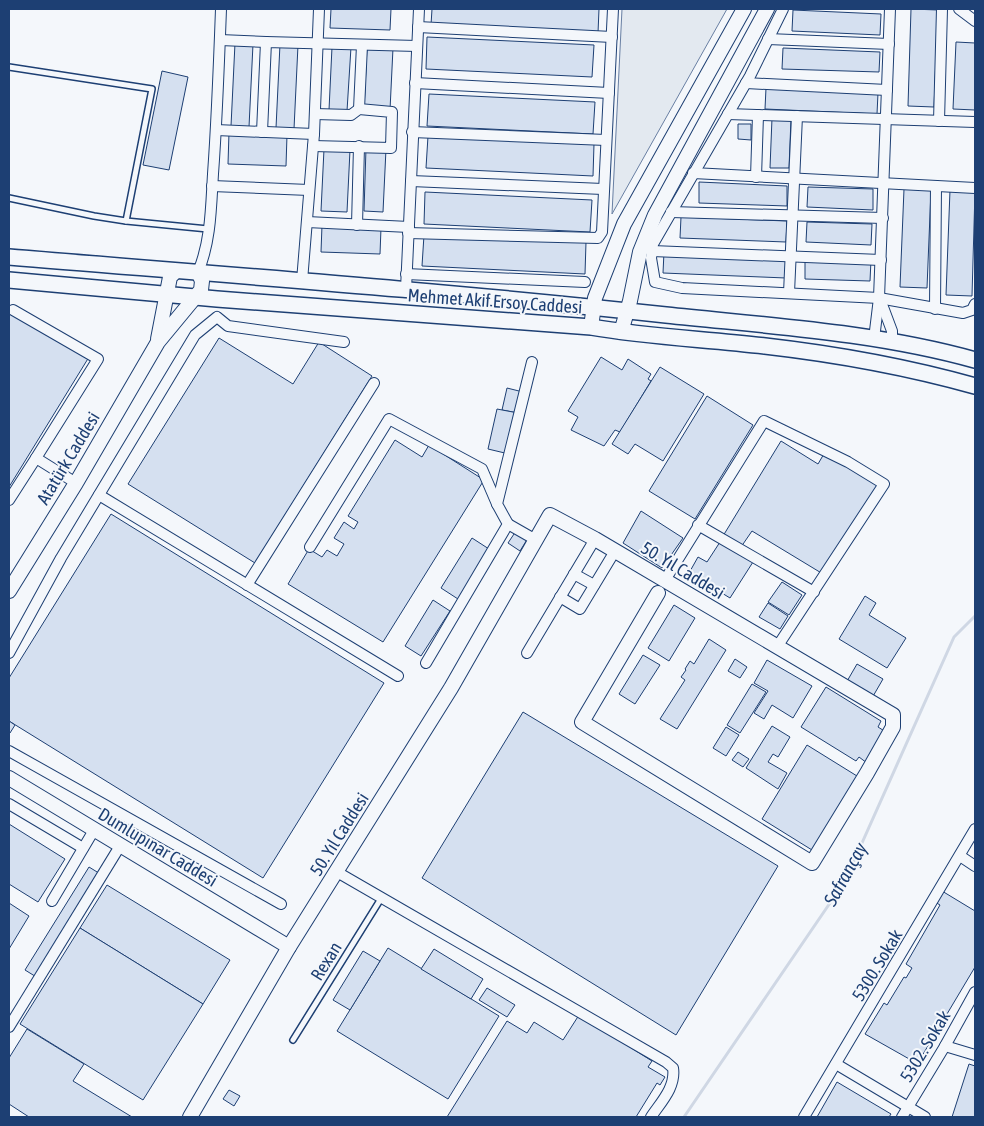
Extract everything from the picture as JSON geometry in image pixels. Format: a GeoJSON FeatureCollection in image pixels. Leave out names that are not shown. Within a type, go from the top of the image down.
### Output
{"type":"FeatureCollection","features":[{"type":"Feature","properties":{"kind":"main road","name":"Mehmet Akif Ersoy Caddesi"},"geometry":{"type":"LineString","coordinates":[[9,257],[302,281],[406,282],[593,307],[795,328],[892,341],[975,360]]}},
{"type":"Feature","properties":{"kind":"main road","name":"Mehmet Akif Ersoy Caddesi"},"geometry":{"type":"LineString","coordinates":[[9,280],[217,299],[590,327],[621,332],[766,346],[894,367],[975,386]]}},
{"type":"Feature","properties":{"kind":"street"},"geometry":{"type":"LineString","coordinates":[[158,342],[202,286],[198,272],[206,253],[209,229],[216,130],[221,9]]}},
{"type":"Feature","properties":{"kind":"street"},"geometry":{"type":"LineString","coordinates":[[302,281],[314,134],[319,9]]}},
{"type":"Feature","properties":{"kind":"street"},"geometry":{"type":"LineString","coordinates":[[419,9],[406,282],[585,282]]}},
{"type":"Feature","properties":{"kind":"street"},"geometry":{"type":"LineString","coordinates":[[307,222],[409,230],[598,238],[602,232],[613,9]]}},
{"type":"Feature","properties":{"kind":"street"},"geometry":{"type":"LineString","coordinates":[[590,327],[595,298],[624,224],[744,9]]}},
{"type":"Feature","properties":{"kind":"street"},"geometry":{"type":"LineString","coordinates":[[621,332],[628,310],[640,252],[655,215],[767,9]]}},
{"type":"Feature","properties":{"kind":"street"},"geometry":{"type":"LineString","coordinates":[[783,9],[746,83],[653,244],[653,277],[655,282],[682,288],[880,298],[963,313],[972,310],[975,304]]}},
{"type":"Feature","properties":{"kind":"street"},"geometry":{"type":"LineString","coordinates":[[874,339],[880,298],[890,9]]}},
{"type":"Feature","properties":{"kind":"street"},"geometry":{"type":"LineString","coordinates":[[940,121],[942,9]]}},
{"type":"Feature","properties":{"kind":"street"},"geometry":{"type":"LineString","coordinates":[[959,9],[975,21]]}},
{"type":"Feature","properties":{"kind":"street"},"geometry":{"type":"LineString","coordinates":[[418,27],[612,38]]}},
{"type":"Feature","properties":{"kind":"street"},"geometry":{"type":"LineString","coordinates":[[768,39],[889,44]]}},
{"type":"Feature","properties":{"kind":"street"},"geometry":{"type":"LineString","coordinates":[[220,40],[417,46]]}},
{"type":"Feature","properties":{"kind":"street"},"geometry":{"type":"LineString","coordinates":[[262,132],[266,42]]}},
{"type":"Feature","properties":{"kind":"street"},"geometry":{"type":"LineString","coordinates":[[360,109],[362,45]]}},
{"type":"Feature","properties":{"kind":"street"},"geometry":{"type":"LineString","coordinates":[[415,83],[609,93]]}},
{"type":"Feature","properties":{"kind":"street"},"geometry":{"type":"LineString","coordinates":[[746,83],[887,90]]}},
{"type":"Feature","properties":{"kind":"street"},"geometry":{"type":"LineString","coordinates":[[313,146],[391,148],[392,112],[360,109],[351,115],[315,114]]}},
{"type":"Feature","properties":{"kind":"street"},"geometry":{"type":"LineString","coordinates":[[728,114],[975,122]]}},
{"type":"Feature","properties":{"kind":"street"},"geometry":{"type":"LineString","coordinates":[[756,177],[758,115]]}},
{"type":"Feature","properties":{"kind":"street"},"geometry":{"type":"LineString","coordinates":[[789,293],[797,116]]}},
{"type":"Feature","properties":{"kind":"street"},"geometry":{"type":"LineString","coordinates":[[216,130],[314,134]]}},
{"type":"Feature","properties":{"kind":"street"},"geometry":{"type":"LineString","coordinates":[[412,132],[606,140]]}},
{"type":"Feature","properties":{"kind":"street"},"geometry":{"type":"LineString","coordinates":[[357,225],[359,146]]}},
{"type":"Feature","properties":{"kind":"street"},"geometry":{"type":"LineString","coordinates":[[693,173],[975,188]]}},
{"type":"Feature","properties":{"kind":"street"},"geometry":{"type":"LineString","coordinates":[[411,181],[603,189]]}},
{"type":"Feature","properties":{"kind":"street"},"geometry":{"type":"LineString","coordinates":[[212,186],[309,190]]}},
{"type":"Feature","properties":{"kind":"street"},"geometry":{"type":"LineString","coordinates":[[935,309],[936,186]]}},
{"type":"Feature","properties":{"kind":"street"},"geometry":{"type":"LineString","coordinates":[[671,212],[883,218]]}},
{"type":"Feature","properties":{"kind":"street"},"geometry":{"type":"LineString","coordinates":[[652,251],[881,260]]}},
{"type":"Feature","properties":{"kind":"street"},"geometry":{"type":"LineString","coordinates":[[158,342],[170,278],[176,271]]}},
{"type":"Feature","properties":{"kind":"street"},"geometry":{"type":"LineString","coordinates":[[880,298],[892,330],[892,341]]}},
{"type":"Feature","properties":{"kind":"street"},"geometry":{"type":"LineString","coordinates":[[9,500],[98,359],[13,310]]}},
{"type":"Feature","properties":{"kind":"street"},"geometry":{"type":"LineString","coordinates":[[9,653],[61,558],[195,335],[217,317],[228,326],[344,342]]}},
{"type":"Feature","properties":{"kind":"street","name":"Atatürk Caddesi"},"geometry":{"type":"LineString","coordinates":[[9,592],[76,483],[158,342]]}},
{"type":"Feature","properties":{"kind":"street"},"geometry":{"type":"LineString","coordinates":[[497,504],[532,362]]}},
{"type":"Feature","properties":{"kind":"street"},"geometry":{"type":"LineString","coordinates":[[247,585],[374,384]]}},
{"type":"Feature","properties":{"kind":"street"},"geometry":{"type":"LineString","coordinates":[[310,547],[389,420],[482,469],[508,524],[536,540]]}},
{"type":"Feature","properties":{"kind":"street"},"geometry":{"type":"LineString","coordinates":[[665,580],[764,421],[848,462],[884,484],[777,647]]}},
{"type":"Feature","properties":{"kind":"street"},"geometry":{"type":"LineString","coordinates":[[36,458],[76,483]]}},
{"type":"Feature","properties":{"kind":"street"},"geometry":{"type":"LineString","coordinates":[[99,495],[398,676]]}},
{"type":"Feature","properties":{"kind":"street","name":"50. Yıl Caddesi"},"geometry":{"type":"LineString","coordinates":[[190,1117],[289,947],[338,872],[451,688],[550,515],[595,539],[893,715],[893,727],[812,863],[582,722],[658,593]]}},
{"type":"Feature","properties":{"kind":"street"},"geometry":{"type":"LineString","coordinates":[[426,663],[508,524]]}},
{"type":"Feature","properties":{"kind":"street"},"geometry":{"type":"LineString","coordinates":[[698,525],[814,592]]}},
{"type":"Feature","properties":{"kind":"street"},"geometry":{"type":"LineString","coordinates":[[527,653],[595,539]]}},
{"type":"Feature","properties":{"kind":"street"},"geometry":{"type":"LineString","coordinates":[[560,597],[580,609],[615,551]]}},
{"type":"Feature","properties":{"kind":"street"},"geometry":{"type":"LineString","coordinates":[[574,574],[594,585]]}},
{"type":"Feature","properties":{"kind":"street"},"geometry":{"type":"LineString","coordinates":[[9,751],[281,904]]}},
{"type":"Feature","properties":{"kind":"street","name":"Dumlupınar Caddesi"},"geometry":{"type":"LineString","coordinates":[[9,778],[289,947]]}},
{"type":"Feature","properties":{"kind":"street"},"geometry":{"type":"LineString","coordinates":[[9,804],[83,848]]}},
{"type":"Feature","properties":{"kind":"street","name":"5300. Sokak"},"geometry":{"type":"LineString","coordinates":[[804,1117],[975,829]]}},
{"type":"Feature","properties":{"kind":"street"},"geometry":{"type":"LineString","coordinates":[[52,900],[94,830]]}},
{"type":"Feature","properties":{"kind":"street"},"geometry":{"type":"LineString","coordinates":[[9,1027],[120,846]]}},
{"type":"Feature","properties":{"kind":"street"},"geometry":{"type":"LineString","coordinates":[[960,856],[975,866]]}},
{"type":"Feature","properties":{"kind":"street"},"geometry":{"type":"LineString","coordinates":[[338,872],[666,1062],[673,1068],[672,1085],[651,1117]]}},
{"type":"Feature","properties":{"kind":"street","name":"5302. Sokak"},"geometry":{"type":"LineString","coordinates":[[902,1117],[946,1046],[975,992]]}},
{"type":"Feature","properties":{"kind":"street"},"geometry":{"type":"LineString","coordinates":[[946,1046],[975,1055]]}},
{"type":"Feature","properties":{"kind":"street"},"geometry":{"type":"LineString","coordinates":[[836,1064],[924,1117]]}},
{"type":"Feature","properties":{"kind":"lane"},"geometry":{"type":"LineString","coordinates":[[9,67],[152,90],[126,221]]}},
{"type":"Feature","properties":{"kind":"lane"},"geometry":{"type":"LineString","coordinates":[[9,198],[126,221],[209,229]]}},
{"type":"Feature","properties":{"kind":"lane"},"geometry":{"type":"LineString","coordinates":[[217,299],[217,317]]}},
{"type":"Feature","properties":{"kind":"lane","name":"Rexan"},"geometry":{"type":"LineString","coordinates":[[293,1040],[382,897]]}},
{"type":"Feature","properties":{"kind":"shaded area"},"geometry":{"type":"Polygon","coordinates":[[[622,9],[727,9],[612,214],[622,9]]]}},
{"type":"Feature","properties":{"kind":"building"},"geometry":{"type":"Polygon","coordinates":[[[331,9],[391,9],[390,30],[330,28],[331,9]]]}},
{"type":"Feature","properties":{"kind":"building"},"geometry":{"type":"Polygon","coordinates":[[[432,9],[599,9],[598,33],[431,25],[432,9]]]}},
{"type":"Feature","properties":{"kind":"building"},"geometry":{"type":"Polygon","coordinates":[[[911,9],[938,10],[934,107],[908,106],[911,9]]]}},
{"type":"Feature","properties":{"kind":"building"},"geometry":{"type":"Polygon","coordinates":[[[793,10],[881,14],[880,35],[792,31],[793,10]]]}},
{"type":"Feature","properties":{"kind":"building"},"geometry":{"type":"Polygon","coordinates":[[[427,37],[594,45],[592,77],[426,69],[427,37]]]}},
{"type":"Feature","properties":{"kind":"building"},"geometry":{"type":"Polygon","coordinates":[[[956,42],[975,43],[975,110],[953,109],[956,42]]]}},
{"type":"Feature","properties":{"kind":"building"},"geometry":{"type":"Polygon","coordinates":[[[235,43],[253,44],[249,127],[231,126],[235,43]]]}},
{"type":"Feature","properties":{"kind":"building"},"geometry":{"type":"Polygon","coordinates":[[[280,44],[298,45],[294,129],[276,128],[280,44]]]}},
{"type":"Feature","properties":{"kind":"building"},"geometry":{"type":"Polygon","coordinates":[[[332,47],[351,47],[347,111],[329,110],[332,47]]]}},
{"type":"Feature","properties":{"kind":"building"},"geometry":{"type":"Polygon","coordinates":[[[367,47],[393,48],[390,110],[364,109],[367,47]]]}},
{"type":"Feature","properties":{"kind":"building"},"geometry":{"type":"Polygon","coordinates":[[[783,48],[880,52],[879,72],[782,69],[783,48]]]}},
{"type":"Feature","properties":{"kind":"building"},"geometry":{"type":"Polygon","coordinates":[[[162,71],[188,77],[169,170],[143,165],[162,71]]]}},
{"type":"Feature","properties":{"kind":"building"},"geometry":{"type":"Polygon","coordinates":[[[766,88],[878,93],[877,114],[765,109],[766,88]]]}},
{"type":"Feature","properties":{"kind":"building"},"geometry":{"type":"Polygon","coordinates":[[[429,94],[595,102],[593,134],[427,126],[429,94]]]}},
{"type":"Feature","properties":{"kind":"building"},"geometry":{"type":"Polygon","coordinates":[[[772,118],[791,119],[789,168],[770,168],[772,118]]]}},
{"type":"Feature","properties":{"kind":"building"},"geometry":{"type":"Polygon","coordinates":[[[738,124],[751,124],[751,140],[738,139],[738,124]]]}},
{"type":"Feature","properties":{"kind":"building"},"geometry":{"type":"Polygon","coordinates":[[[229,132],[287,135],[286,166],[228,164],[229,132]]]}},
{"type":"Feature","properties":{"kind":"building"},"geometry":{"type":"Polygon","coordinates":[[[428,136],[594,144],[593,176],[426,168],[428,136]]]}},
{"type":"Feature","properties":{"kind":"building"},"geometry":{"type":"Polygon","coordinates":[[[366,148],[386,149],[383,212],[364,211],[366,148]]]}},
{"type":"Feature","properties":{"kind":"building"},"geometry":{"type":"Polygon","coordinates":[[[324,149],[350,150],[347,212],[321,211],[324,149]]]}},
{"type":"Feature","properties":{"kind":"building"},"geometry":{"type":"Polygon","coordinates":[[[699,182],[787,186],[787,206],[699,203],[699,182]]]}},
{"type":"Feature","properties":{"kind":"building"},"geometry":{"type":"Polygon","coordinates":[[[808,187],[873,189],[873,210],[807,207],[808,187]]]}},
{"type":"Feature","properties":{"kind":"building"},"geometry":{"type":"Polygon","coordinates":[[[904,189],[931,190],[927,288],[900,287],[904,189]]]}},
{"type":"Feature","properties":{"kind":"building"},"geometry":{"type":"Polygon","coordinates":[[[950,190],[975,191],[972,296],[946,295],[950,190]]]}},
{"type":"Feature","properties":{"kind":"building"},"geometry":{"type":"Polygon","coordinates":[[[425,192],[592,200],[590,232],[424,224],[425,192]]]}},
{"type":"Feature","properties":{"kind":"building"},"geometry":{"type":"Polygon","coordinates":[[[681,217],[787,221],[786,242],[680,238],[681,217]]]}},
{"type":"Feature","properties":{"kind":"building"},"geometry":{"type":"Polygon","coordinates":[[[807,222],[872,224],[871,245],[806,242],[807,222]]]}},
{"type":"Feature","properties":{"kind":"building"},"geometry":{"type":"Polygon","coordinates":[[[322,225],[381,228],[380,254],[321,252],[322,225]]]}},
{"type":"Feature","properties":{"kind":"building"},"geometry":{"type":"Polygon","coordinates":[[[424,235],[586,242],[585,274],[422,266],[424,235]]]}},
{"type":"Feature","properties":{"kind":"building"},"geometry":{"type":"Polygon","coordinates":[[[664,252],[787,257],[786,278],[663,273],[664,252]]]}},
{"type":"Feature","properties":{"kind":"building"},"geometry":{"type":"Polygon","coordinates":[[[805,258],[871,260],[870,281],[805,279],[805,258]]]}},
{"type":"Feature","properties":{"kind":"building"},"geometry":{"type":"Polygon","coordinates":[[[9,312],[89,357],[9,487],[9,312]]]}},
{"type":"Feature","properties":{"kind":"building"},"geometry":{"type":"Polygon","coordinates":[[[219,338],[293,384],[319,342],[372,376],[255,563],[128,484],[219,338]]]}},
{"type":"Feature","properties":{"kind":"building"},"geometry":{"type":"Polygon","coordinates":[[[601,357],[622,370],[628,359],[651,374],[648,379],[651,381],[620,432],[615,430],[604,446],[571,430],[578,417],[568,411],[601,357]]]}},
{"type":"Feature","properties":{"kind":"building"},"geometry":{"type":"Polygon","coordinates":[[[660,367],[704,394],[663,461],[635,444],[628,454],[612,444],[660,367]]]}},
{"type":"Feature","properties":{"kind":"building"},"geometry":{"type":"Polygon","coordinates":[[[507,388],[523,392],[518,413],[502,410],[507,388]]]}},
{"type":"Feature","properties":{"kind":"building"},"geometry":{"type":"Polygon","coordinates":[[[707,396],[753,425],[695,519],[649,491],[707,396]]]}},
{"type":"Feature","properties":{"kind":"building"},"geometry":{"type":"Polygon","coordinates":[[[497,409],[518,413],[509,454],[488,449],[497,409]]]}},
{"type":"Feature","properties":{"kind":"building"},"geometry":{"type":"Polygon","coordinates":[[[395,440],[422,457],[429,445],[484,480],[383,642],[288,584],[309,549],[322,557],[327,550],[337,556],[344,544],[334,538],[344,522],[354,529],[358,522],[348,516],[395,440]]]}},
{"type":"Feature","properties":{"kind":"building"},"geometry":{"type":"Polygon","coordinates":[[[781,441],[818,464],[825,452],[878,484],[823,574],[752,531],[741,547],[723,536],[781,441]]]}},
{"type":"Feature","properties":{"kind":"building"},"geometry":{"type":"Polygon","coordinates":[[[641,511],[683,538],[662,568],[623,543],[641,511]]]}},
{"type":"Feature","properties":{"kind":"building"},"geometry":{"type":"Polygon","coordinates":[[[111,514],[384,683],[263,878],[9,721],[9,678],[111,514]]]}},
{"type":"Feature","properties":{"kind":"building"},"geometry":{"type":"Polygon","coordinates":[[[516,531],[528,538],[520,551],[508,543],[516,531]]]}},
{"type":"Feature","properties":{"kind":"building"},"geometry":{"type":"Polygon","coordinates":[[[472,538],[489,549],[458,599],[441,588],[472,538]]]}},
{"type":"Feature","properties":{"kind":"building"},"geometry":{"type":"Polygon","coordinates":[[[720,542],[753,562],[730,598],[689,573],[698,557],[707,562],[720,542]]]}},
{"type":"Feature","properties":{"kind":"building"},"geometry":{"type":"Polygon","coordinates":[[[782,582],[802,595],[789,615],[768,602],[782,582]]]}},
{"type":"Feature","properties":{"kind":"building"},"geometry":{"type":"Polygon","coordinates":[[[865,596],[876,603],[869,615],[906,638],[887,668],[839,639],[865,596]]]}},
{"type":"Feature","properties":{"kind":"building"},"geometry":{"type":"Polygon","coordinates":[[[433,600],[450,611],[421,656],[405,646],[433,600]]]}},
{"type":"Feature","properties":{"kind":"building"},"geometry":{"type":"Polygon","coordinates":[[[768,603],[788,616],[780,629],[759,617],[768,603]]]}},
{"type":"Feature","properties":{"kind":"building"},"geometry":{"type":"Polygon","coordinates":[[[674,605],[695,618],[669,661],[648,648],[674,605]]]}},
{"type":"Feature","properties":{"kind":"building"},"geometry":{"type":"Polygon","coordinates":[[[709,639],[726,650],[677,729],[660,719],[685,680],[681,677],[685,669],[690,661],[694,664],[709,639]]]}},
{"type":"Feature","properties":{"kind":"building"},"geometry":{"type":"Polygon","coordinates":[[[643,655],[660,665],[635,704],[619,694],[643,655]]]}},
{"type":"Feature","properties":{"kind":"building"},"geometry":{"type":"Polygon","coordinates":[[[735,659],[747,667],[740,678],[728,671],[735,659]]]}},
{"type":"Feature","properties":{"kind":"building"},"geometry":{"type":"Polygon","coordinates":[[[767,660],[812,686],[793,718],[772,705],[764,719],[754,713],[768,691],[754,683],[767,660]]]}},
{"type":"Feature","properties":{"kind":"building"},"geometry":{"type":"Polygon","coordinates":[[[857,664],[883,679],[872,698],[846,683],[857,664]]]}},
{"type":"Feature","properties":{"kind":"building"},"geometry":{"type":"Polygon","coordinates":[[[752,684],[766,692],[740,733],[727,725],[752,684]]]}},
{"type":"Feature","properties":{"kind":"building"},"geometry":{"type":"Polygon","coordinates":[[[826,687],[881,721],[878,727],[886,732],[867,763],[859,757],[856,761],[801,727],[826,687]]]}},
{"type":"Feature","properties":{"kind":"building"},"geometry":{"type":"Polygon","coordinates":[[[523,712],[778,866],[676,1035],[422,878],[523,712]]]}},
{"type":"Feature","properties":{"kind":"building"},"geometry":{"type":"Polygon","coordinates":[[[9,721],[15,725],[10,733],[9,732],[9,721]]]}},
{"type":"Feature","properties":{"kind":"building"},"geometry":{"type":"Polygon","coordinates":[[[772,726],[790,737],[778,757],[773,754],[768,762],[787,773],[778,789],[746,768],[772,726]]]}},
{"type":"Feature","properties":{"kind":"building"},"geometry":{"type":"Polygon","coordinates":[[[726,727],[739,735],[726,756],[713,748],[726,727]]]}},
{"type":"Feature","properties":{"kind":"building"},"geometry":{"type":"Polygon","coordinates":[[[807,745],[857,776],[812,850],[762,819],[807,745]]]}},
{"type":"Feature","properties":{"kind":"building"},"geometry":{"type":"Polygon","coordinates":[[[738,752],[749,759],[743,767],[732,760],[738,752]]]}},
{"type":"Feature","properties":{"kind":"building"},"geometry":{"type":"Polygon","coordinates":[[[9,824],[65,859],[38,902],[9,884],[9,824]]]}},
{"type":"Feature","properties":{"kind":"building"},"geometry":{"type":"Polygon","coordinates":[[[89,867],[102,875],[38,978],[25,970],[89,867]]]}},
{"type":"Feature","properties":{"kind":"building"},"geometry":{"type":"Polygon","coordinates":[[[107,885],[230,960],[203,1004],[80,928],[107,885]]]}},
{"type":"Feature","properties":{"kind":"building"},"geometry":{"type":"Polygon","coordinates":[[[942,891],[975,911],[975,967],[916,1066],[909,1062],[911,1060],[865,1034],[884,1003],[887,1005],[904,977],[906,978],[912,968],[906,964],[940,905],[935,902],[942,891]]]}},
{"type":"Feature","properties":{"kind":"building"},"geometry":{"type":"Polygon","coordinates":[[[9,903],[29,916],[9,949],[9,903]]]}},
{"type":"Feature","properties":{"kind":"building"},"geometry":{"type":"Polygon","coordinates":[[[80,928],[203,1004],[143,1100],[20,1024],[80,928]]]}},
{"type":"Feature","properties":{"kind":"building"},"geometry":{"type":"Polygon","coordinates":[[[388,948],[499,1016],[448,1099],[337,1031],[388,948]]]}},
{"type":"Feature","properties":{"kind":"building"},"geometry":{"type":"Polygon","coordinates":[[[434,949],[483,979],[471,999],[421,969],[434,949]]]}},
{"type":"Feature","properties":{"kind":"building"},"geometry":{"type":"Polygon","coordinates":[[[363,951],[380,961],[350,1010],[333,1000],[363,951]]]}},
{"type":"Feature","properties":{"kind":"building"},"geometry":{"type":"Polygon","coordinates":[[[487,988],[515,1005],[507,1017],[479,1000],[487,988]]]}},
{"type":"Feature","properties":{"kind":"building"},"geometry":{"type":"Polygon","coordinates":[[[579,1015],[652,1061],[648,1067],[665,1077],[660,1085],[657,1083],[636,1117],[447,1117],[507,1021],[527,1033],[534,1022],[563,1040],[579,1015]]]}},
{"type":"Feature","properties":{"kind":"building"},"geometry":{"type":"Polygon","coordinates":[[[27,1029],[84,1064],[73,1081],[132,1117],[29,1117],[9,1104],[9,1058],[27,1029]]]}},
{"type":"Feature","properties":{"kind":"building"},"geometry":{"type":"Polygon","coordinates":[[[969,1064],[975,1066],[975,1117],[952,1117],[969,1064]]]}},
{"type":"Feature","properties":{"kind":"building"},"geometry":{"type":"Polygon","coordinates":[[[837,1082],[891,1114],[889,1117],[817,1117],[837,1082]]]}},
{"type":"Feature","properties":{"kind":"building"},"geometry":{"type":"Polygon","coordinates":[[[229,1090],[240,1096],[234,1106],[223,1099],[229,1090]]]}},
{"type":"Feature","properties":{"kind":"waterway","name":"Safrançay"},"geometry":{"type":"LineString","coordinates":[[684,1117],[845,881],[954,637],[975,616]]}}]}
